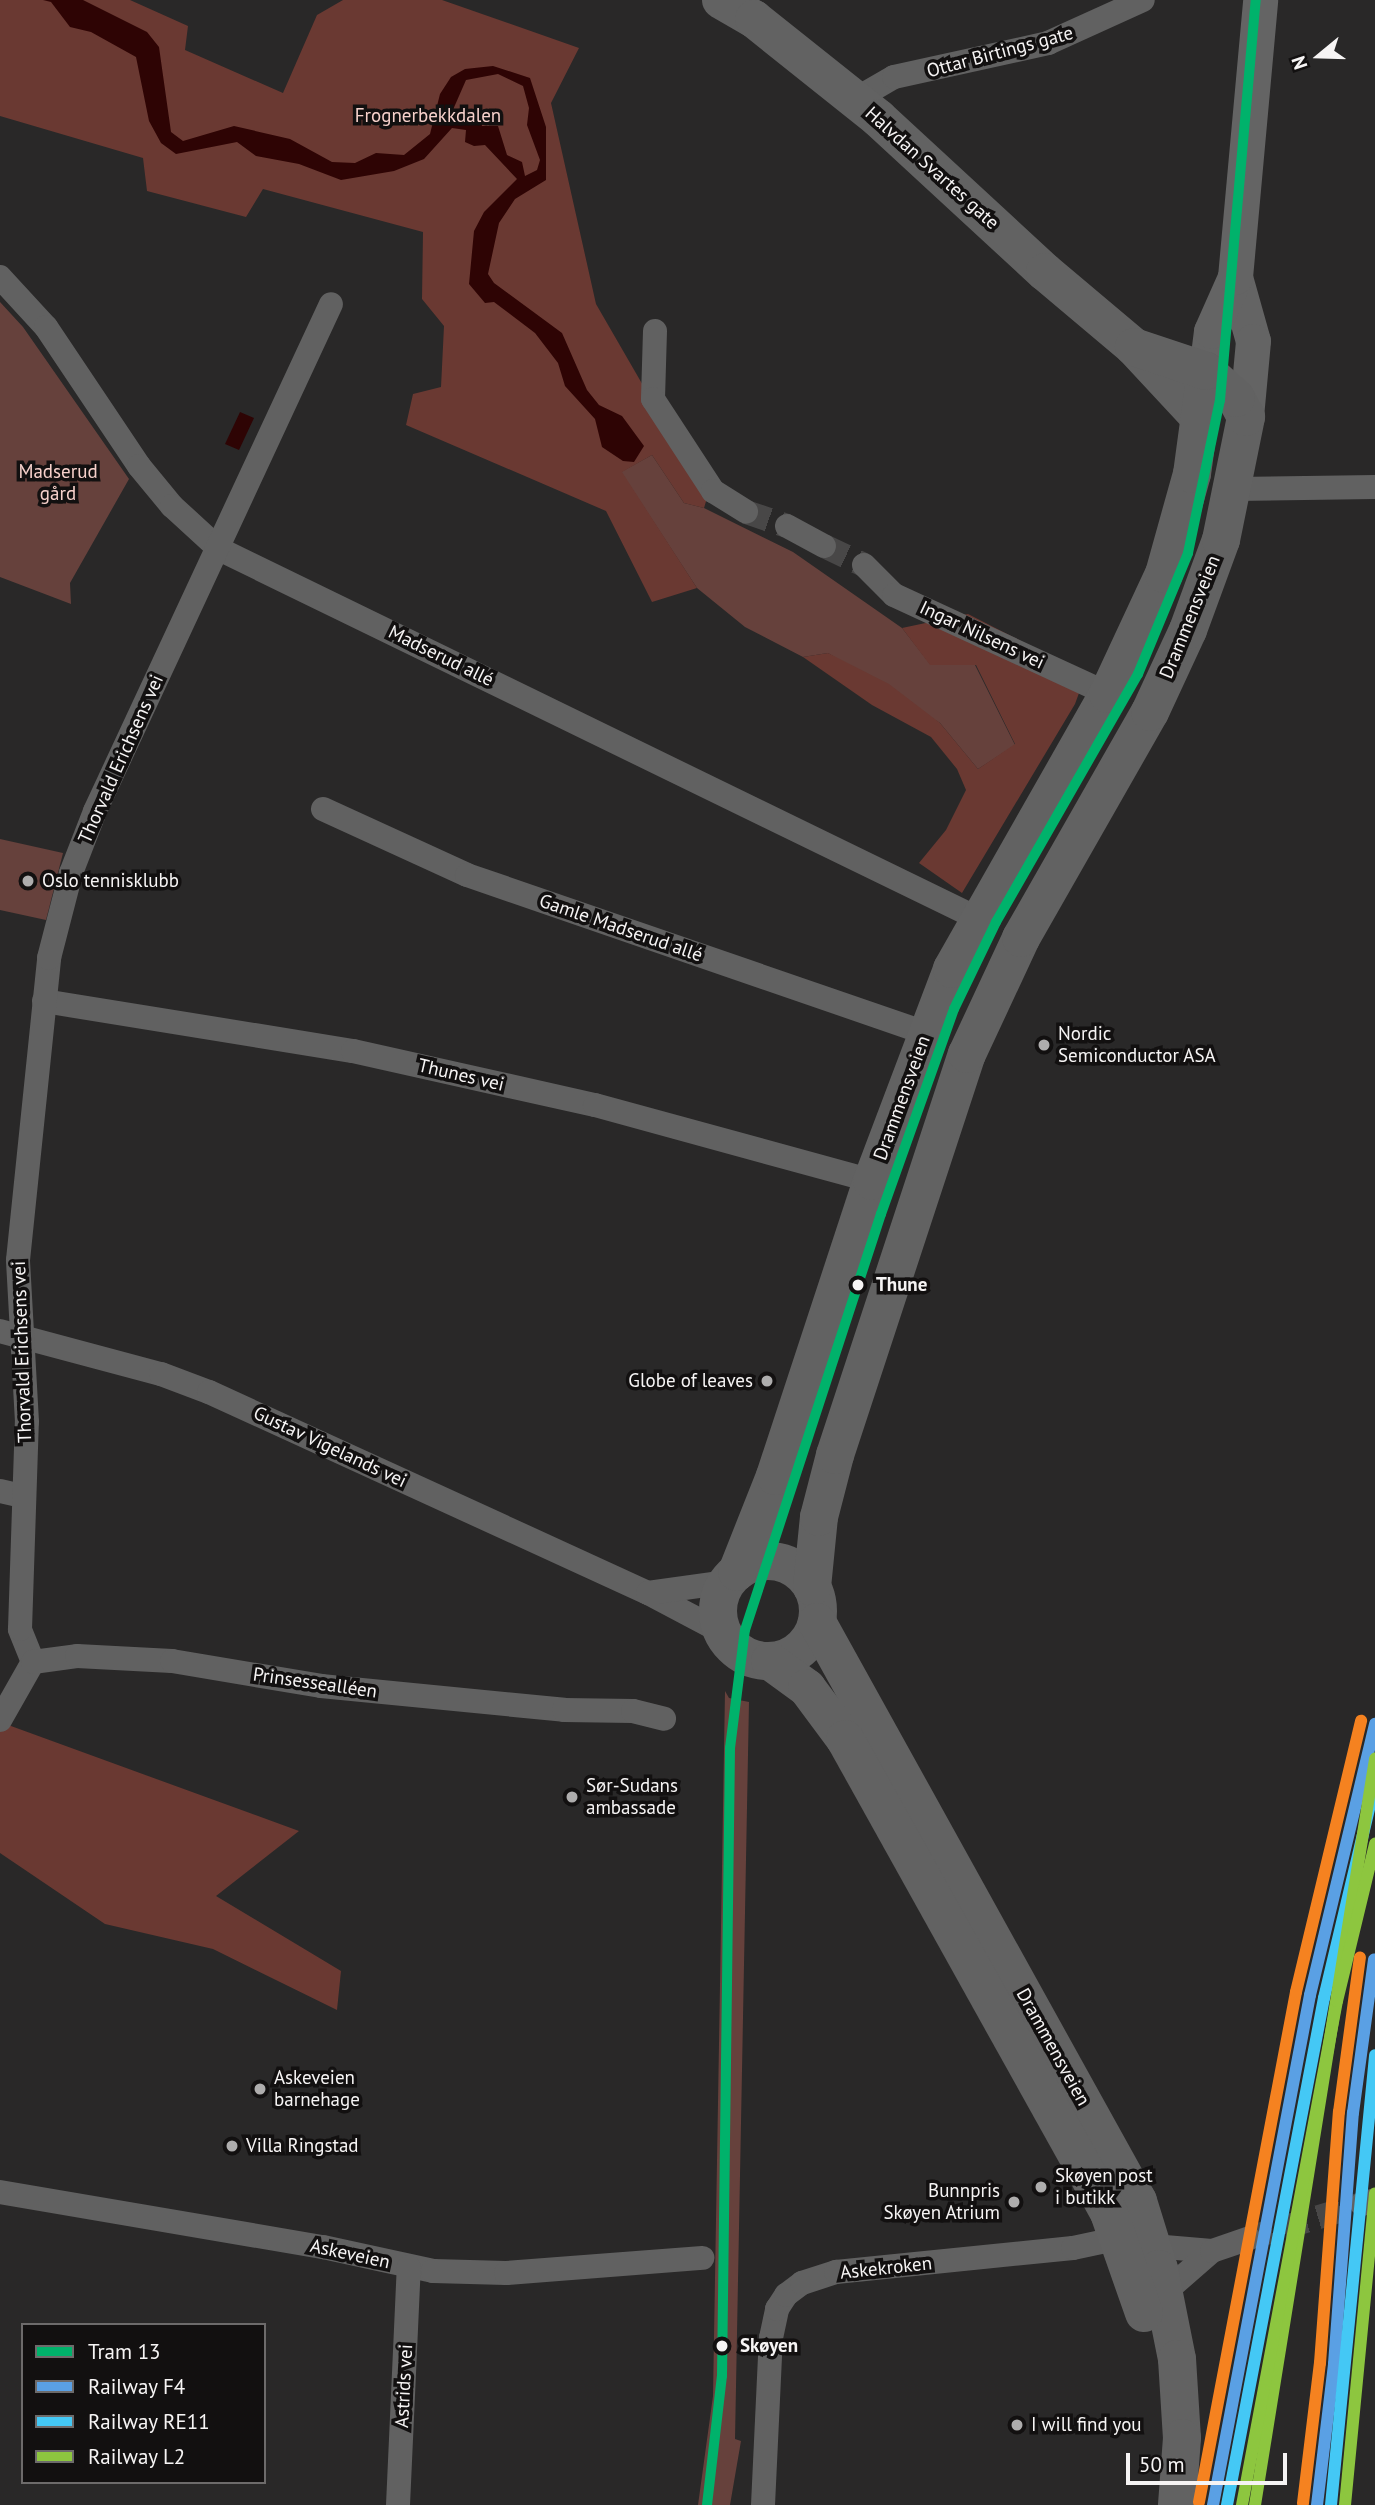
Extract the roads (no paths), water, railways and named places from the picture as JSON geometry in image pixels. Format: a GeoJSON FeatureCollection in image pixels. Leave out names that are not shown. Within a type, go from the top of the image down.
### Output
{"type":"FeatureCollection","features":[{"type":"Feature","properties":{"kind":"main road","name":"Halvdan Svartes gate"},"geometry":{"type":"LineString","coordinates":[[721,0],[754,19],[856,99],[1134,347],[1200,418]]}},
{"type":"Feature","properties":{"kind":"main road","name":"Drammensveien"},"geometry":{"type":"LineString","coordinates":[[732,1577],[775,1476],[872,1181],[925,1033],[977,918],[1108,694],[1164,574],[1192,474],[1210,331],[1235,277],[1260,0]]}},
{"type":"Feature","properties":{"kind":"main road","name":"Drammensveien"},"geometry":{"type":"LineString","coordinates":[[1152,2505],[1158,2435],[1153,2362],[1137,2287],[1136,2242],[1125,2175],[815,1605],[819,1517],[835,1455],[967,1054],[1021,938],[1171,668],[1206,584],[1234,489],[1247,416],[1253,341],[1235,277]]}},
{"type":"Feature","properties":{"kind":"main road","name":"Halvdan Svartes gate"},"geometry":{"type":"LineString","coordinates":[[1134,347],[1206,371]]}},
{"type":"Feature","properties":{"kind":"main road"},"geometry":{"type":"LineString","coordinates":[[1206,371],[1236,398],[1247,416]]}},
{"type":"Feature","properties":{"kind":"main road"},"geometry":{"type":"LineString","coordinates":[[777,1562],[803,1575],[815,1605],[800,1650],[770,1661],[741,1653],[724,1633],[719,1604],[732,1577],[756,1563],[777,1562]]}},
{"type":"Feature","properties":{"kind":"main road","name":"Drammensveien"},"geometry":{"type":"LineString","coordinates":[[770,1661],[807,1688],[845,1740],[1097,2190],[1136,2242],[1165,2292],[1181,2400],[1177,2505]]}},
{"type":"Feature","properties":{"kind":"street","name":"Ottar Birtings gate"},"geometry":{"type":"LineString","coordinates":[[856,99],[894,78],[1048,43],[1143,0]]}},
{"type":"Feature","properties":{"kind":"street","name":"Madserud allé"},"geometry":{"type":"LineString","coordinates":[[0,277],[46,327],[139,466],[172,506],[219,549],[977,918]]}},
{"type":"Feature","properties":{"kind":"street","name":"Thorvald Erichsens vei"},"geometry":{"type":"LineString","coordinates":[[33,1662],[20,1629],[11,1493],[27,1422],[10,1334],[44,1001],[71,873],[95,811],[331,304]]}},
{"type":"Feature","properties":{"kind":"street"},"geometry":{"type":"LineString","coordinates":[[655,331],[653,399],[713,491],[746,512]]}},
{"type":"Feature","properties":{"kind":"street"},"geometry":{"type":"LineString","coordinates":[[1234,489],[1375,487]]}},
{"type":"Feature","properties":{"kind":"street"},"geometry":{"type":"LineString","coordinates":[[787,526],[824,546]]}},
{"type":"Feature","properties":{"kind":"street","name":"Ingar Nilsens vei"},"geometry":{"type":"LineString","coordinates":[[864,565],[894,595],[1108,694]]}},
{"type":"Feature","properties":{"kind":"street","name":"Gamle Madserud allé"},"geometry":{"type":"LineString","coordinates":[[323,809],[467,875],[925,1033]]}},
{"type":"Feature","properties":{"kind":"street","name":"Thunes vei"},"geometry":{"type":"LineString","coordinates":[[44,1001],[353,1051],[595,1105],[872,1181]]}},
{"type":"Feature","properties":{"kind":"street","name":"Gustav Vigelands vei"},"geometry":{"type":"LineString","coordinates":[[10,1334],[209,1392],[648,1593],[724,1633]]}},
{"type":"Feature","properties":{"kind":"street"},"geometry":{"type":"LineString","coordinates":[[648,1593],[732,1577]]}},
{"type":"Feature","properties":{"kind":"street","name":"Prinsessealléen"},"geometry":{"type":"LineString","coordinates":[[33,1662],[77,1656],[172,1661],[321,1686],[564,1710],[633,1711],[664,1719]]}},
{"type":"Feature","properties":{"kind":"street"},"geometry":{"type":"LineString","coordinates":[[0,1720],[33,1662]]}},
{"type":"Feature","properties":{"kind":"street","name":"Askeveien"},"geometry":{"type":"LineString","coordinates":[[0,2192],[323,2247],[410,2267],[506,2273],[702,2258]]}},
{"type":"Feature","properties":{"kind":"street"},"geometry":{"type":"LineString","coordinates":[[1165,2292],[1212,2251],[1249,2238]]}},
{"type":"Feature","properties":{"kind":"street","name":"Askekroken"},"geometry":{"type":"LineString","coordinates":[[763,2505],[771,2338],[777,2309],[786,2295],[802,2283],[836,2272],[1136,2242],[1212,2251]]}},
{"type":"Feature","properties":{"kind":"street","name":"Astrids vei"},"geometry":{"type":"LineString","coordinates":[[398,2505],[410,2267]]}},
{"type":"Feature","properties":{"kind":"tunnel"},"geometry":{"type":"LineString","coordinates":[[746,512],[787,526]]}},
{"type":"Feature","properties":{"kind":"tunnel"},"geometry":{"type":"LineString","coordinates":[[824,546],[864,565]]}},
{"type":"Feature","properties":{"kind":"tunnel"},"geometry":{"type":"LineString","coordinates":[[1249,2238],[1362,2204]]}},
{"type":"Feature","properties":{"kind":"tram line","name":"13"},"geometry":{"type":"LineString","coordinates":[[707,2505],[722,2376],[730,1748],[745,1630],[881,1214],[954,1009],[996,922],[1138,674],[1188,553],[1220,400],[1256,0]]}},
{"type":"Feature","properties":{"kind":"rail line","name":"F4"},"geometry":{"type":"LineString","coordinates":[[1213,2505],[1310,1995],[1375,1724]]}},
{"type":"Feature","properties":{"kind":"rail line","name":"L2"},"geometry":{"type":"LineString","coordinates":[[1255,2505],[1375,1759]]}},
{"type":"Feature","properties":{"kind":"rail line","name":"RE11"},"geometry":{"type":"LineString","coordinates":[[1227,2505],[1324,1998],[1375,1784]]}},
{"type":"Feature","properties":{"kind":"rail line","name":"F4"},"geometry":{"type":"LineString","coordinates":[[1317,2505],[1334,2364],[1353,2113],[1374,1959]]}},
{"type":"Feature","properties":{"kind":"rail line","name":"RE11"},"geometry":{"type":"LineString","coordinates":[[1331,2505],[1375,2055]]}},
{"type":"Feature","properties":{"kind":"place","name":"Oslo tennisklubb"},"geometry":{"type":"Point","coordinates":[28,881]}},
{"type":"Feature","properties":{"kind":"place","name":"Nordic Semiconductor ASA"},"geometry":{"type":"Point","coordinates":[1044,1045]}},
{"type":"Feature","properties":{"kind":"place","name":"Thune"},"geometry":{"type":"Point","coordinates":[858,1285]}},
{"type":"Feature","properties":{"kind":"place","name":"Globe of leaves"},"geometry":{"type":"Point","coordinates":[767,1381]}},
{"type":"Feature","properties":{"kind":"place","name":"Sør-Sudans ambassade"},"geometry":{"type":"Point","coordinates":[572,1797]}},
{"type":"Feature","properties":{"kind":"place","name":"Askeveien barnehage"},"geometry":{"type":"Point","coordinates":[260,2089]}},
{"type":"Feature","properties":{"kind":"place","name":"Villa Ringstad"},"geometry":{"type":"Point","coordinates":[232,2146]}},
{"type":"Feature","properties":{"kind":"place","name":"Skøyen post i butikk"},"geometry":{"type":"Point","coordinates":[1041,2187]}},
{"type":"Feature","properties":{"kind":"place","name":"Bunnpris Skøyen Atrium"},"geometry":{"type":"Point","coordinates":[1014,2202]}},
{"type":"Feature","properties":{"kind":"place","name":"Skøyen"},"geometry":{"type":"Point","coordinates":[722,2346]}},
{"type":"Feature","properties":{"kind":"place","name":"I will find you"},"geometry":{"type":"Point","coordinates":[1017,2425]}},
{"type":"Feature","properties":{"kind":"park label","name":"Frognerbekkdalen"},"geometry":{"type":"Point","coordinates":[428,116]}},
{"type":"Feature","properties":{"kind":"park label","name":"Madserud gård"},"geometry":{"type":"Point","coordinates":[58,483]}}]}
